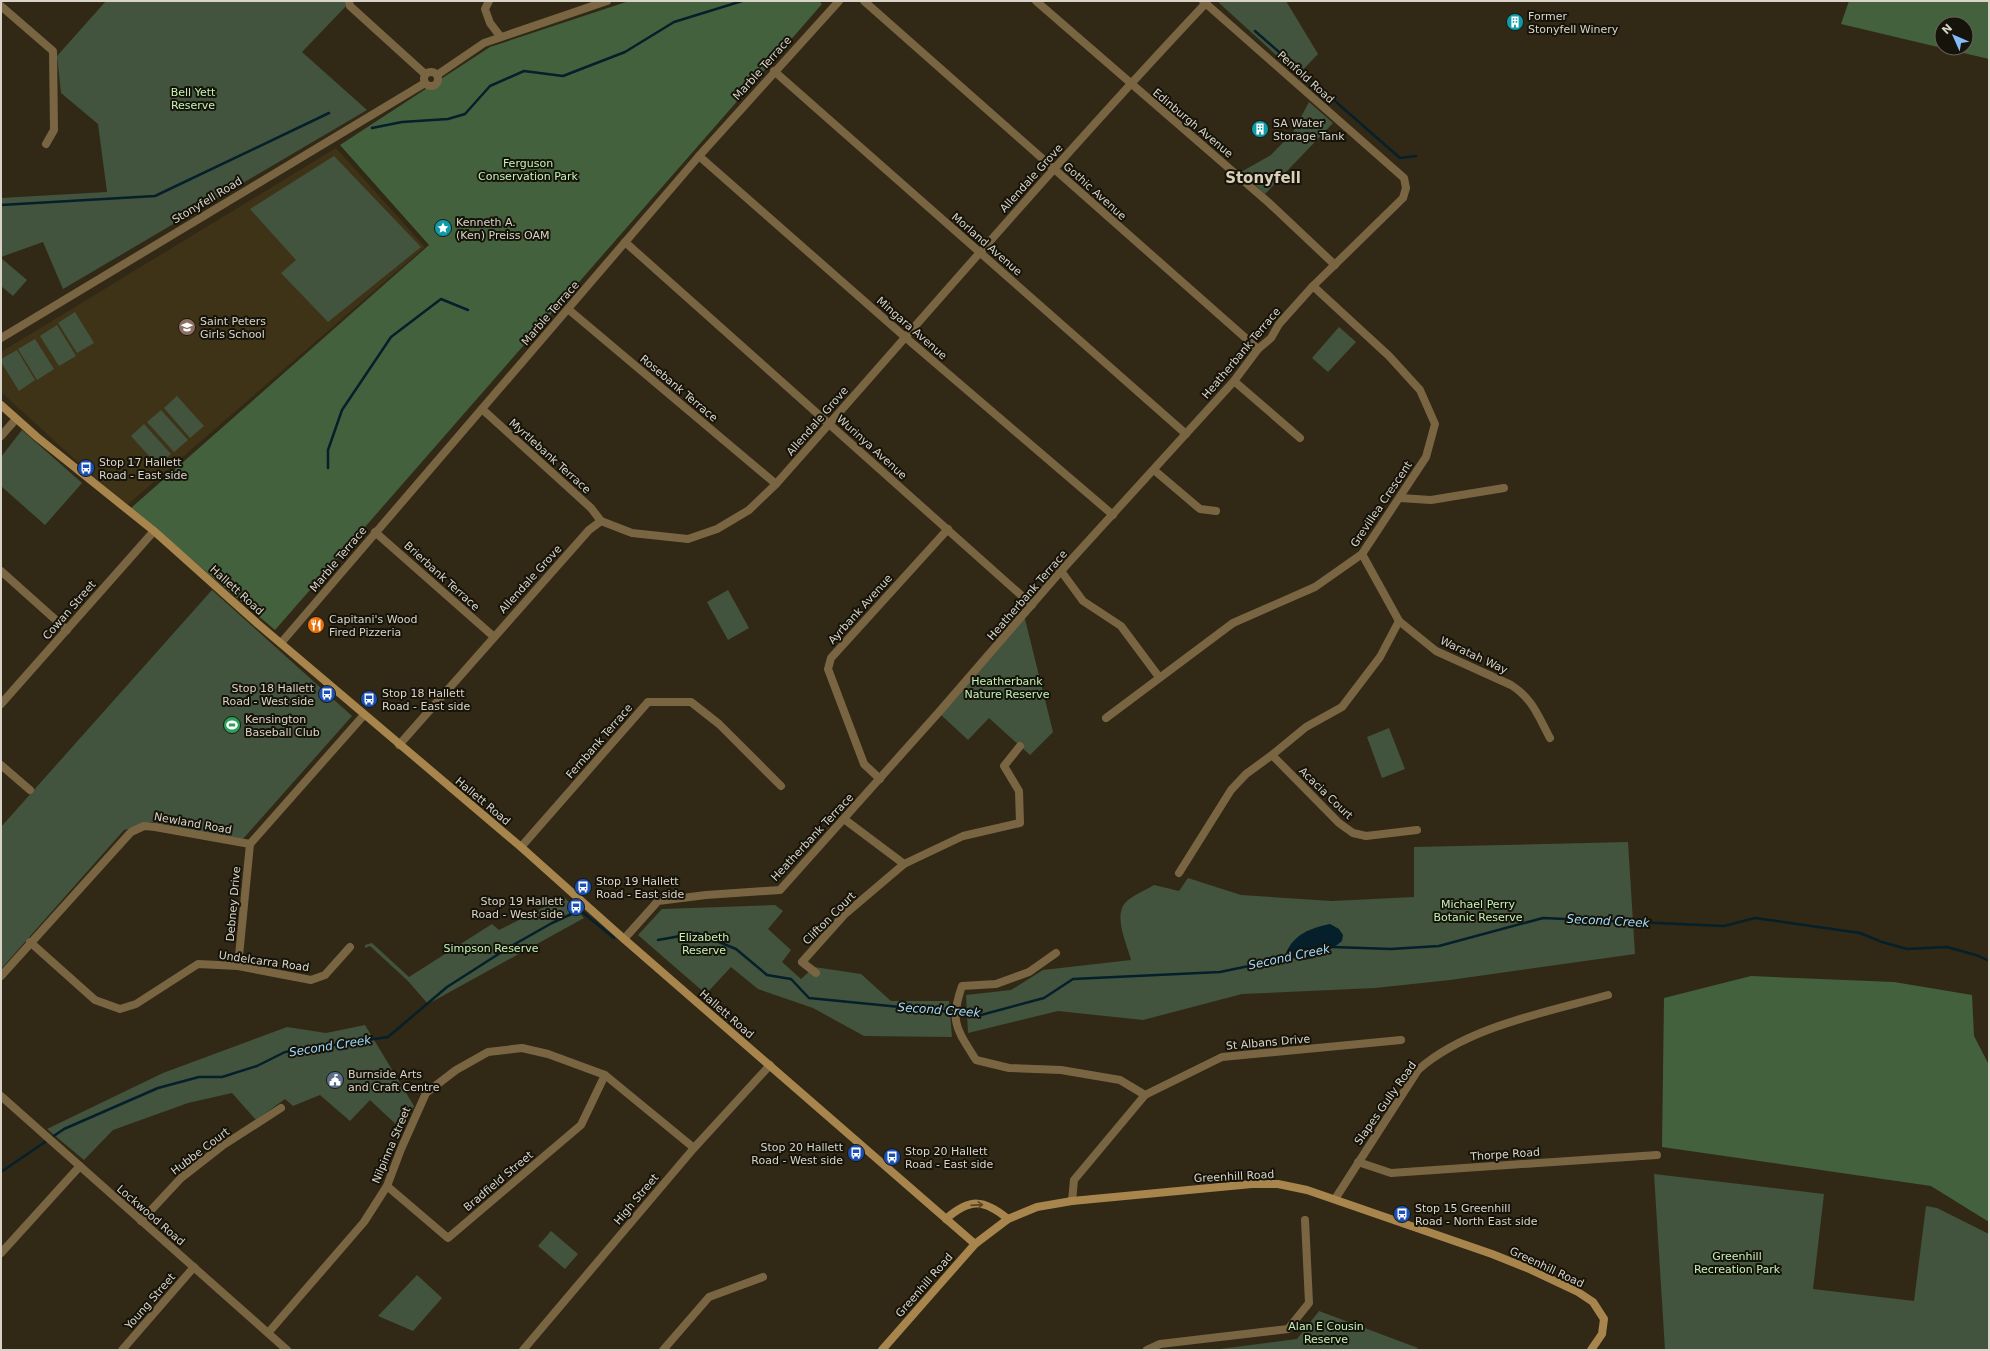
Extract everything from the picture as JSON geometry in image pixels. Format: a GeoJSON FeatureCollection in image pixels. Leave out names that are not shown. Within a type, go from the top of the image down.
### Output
{"type":"FeatureCollection","features":[{"type":"Feature","properties":{"kind":"main road","name":"Hallett Road"},"geometry":{"type":"LineString","coordinates":[[1,405],[16,419],[154,531],[364,715],[521,847],[624,939],[975,1244]]}},
{"type":"Feature","properties":{"kind":"main road","name":"Greenhill Road"},"geometry":{"type":"LineString","coordinates":[[882,1350],[975,1244],[1008,1220],[1037,1207],[1072,1201],[1259,1184],[1278,1184],[1307,1190],[1335,1199],[1492,1254],[1527,1268],[1578,1292],[1593,1302],[1604,1318],[1602,1334],[1591,1350]]}},
{"type":"Feature","properties":{"kind":"main road"},"geometry":{"type":"LineString","coordinates":[[946,1219],[965,1206],[978,1203],[989,1205],[1008,1220]]}},
{"type":"Feature","properties":{"kind":"street"},"geometry":{"type":"LineString","coordinates":[[349,1],[350,6],[425,74]]}},
{"type":"Feature","properties":{"kind":"street"},"geometry":{"type":"LineString","coordinates":[[489,1],[485,9],[487,16],[490,23],[500,36]]}},
{"type":"Feature","properties":{"kind":"street"},"geometry":{"type":"LineString","coordinates":[[425,74],[423,78],[425,84],[430,86],[436,84],[437,76],[484,43],[500,36],[607,1]]}},
{"type":"Feature","properties":{"kind":"street","name":"Marble Terrace"},"geometry":{"type":"LineString","coordinates":[[281,643],[699,156],[774,71],[839,1]]}},
{"type":"Feature","properties":{"kind":"street","name":"Gothic Avenue"},"geometry":{"type":"LineString","coordinates":[[864,1],[1258,349]]}},
{"type":"Feature","properties":{"kind":"street","name":"Edinburgh Avenue"},"geometry":{"type":"LineString","coordinates":[[1036,1],[1268,202],[1335,265]]}},
{"type":"Feature","properties":{"kind":"street","name":"Allendale Grove"},"geometry":{"type":"LineString","coordinates":[[399,745],[493,636],[588,530],[601,521],[632,533],[688,539],[717,529],[749,510],[776,484],[980,252],[1204,2]]}},
{"type":"Feature","properties":{"kind":"street","name":"Penfold Road"},"geometry":{"type":"LineString","coordinates":[[1204,2],[1404,178],[1406,188]]}},
{"type":"Feature","properties":{"kind":"street"},"geometry":{"type":"LineString","coordinates":[[1,6],[53,51],[54,130],[46,144]]}},
{"type":"Feature","properties":{"kind":"street","name":"Morland Avenue"},"geometry":{"type":"LineString","coordinates":[[774,71],[1186,434]]}},
{"type":"Feature","properties":{"kind":"street"},"geometry":{"type":"LineString","coordinates":[[425,74],[433,72],[437,76]]}},
{"type":"Feature","properties":{"kind":"street","name":"Stonyfell Road"},"geometry":{"type":"LineString","coordinates":[[1,338],[425,84]]}},
{"type":"Feature","properties":{"kind":"street","name":"Mingara Avenue"},"geometry":{"type":"LineString","coordinates":[[699,156],[1113,515]]}},
{"type":"Feature","properties":{"kind":"street","name":"Heatherbank Terrace"},"geometry":{"type":"LineString","coordinates":[[624,939],[658,901],[706,895],[780,890],[880,779],[1061,571],[1234,381],[1258,349],[1271,338],[1279,324],[1313,286],[1403,198],[1406,188]]}},
{"type":"Feature","properties":{"kind":"street","name":"Wurinya Avenue"},"geometry":{"type":"LineString","coordinates":[[625,242],[1032,605]]}},
{"type":"Feature","properties":{"kind":"street","name":"Grevillea Crescent"},"geometry":{"type":"LineString","coordinates":[[1106,718],[1233,623],[1315,587],[1362,554],[1426,457],[1436,424],[1420,390],[1389,356],[1313,286]]}},
{"type":"Feature","properties":{"kind":"street","name":"Rosebank Terrace"},"geometry":{"type":"LineString","coordinates":[[568,309],[776,484]]}},
{"type":"Feature","properties":{"kind":"street"},"geometry":{"type":"LineString","coordinates":[[1234,381],[1300,438]]}},
{"type":"Feature","properties":{"kind":"street","name":"Myrtlebank Terrace"},"geometry":{"type":"LineString","coordinates":[[482,409],[591,508],[601,521]]}},
{"type":"Feature","properties":{"kind":"street"},"geometry":{"type":"LineString","coordinates":[[1,436],[16,419]]}},
{"type":"Feature","properties":{"kind":"street"},"geometry":{"type":"LineString","coordinates":[[1154,470],[1200,509],[1216,512]]}},
{"type":"Feature","properties":{"kind":"street"},"geometry":{"type":"LineString","coordinates":[[1400,498],[1431,500],[1504,488]]}},
{"type":"Feature","properties":{"kind":"street","name":"Ayrbank Avenue"},"geometry":{"type":"LineString","coordinates":[[880,779],[864,764],[828,669],[831,658],[948,529]]}},
{"type":"Feature","properties":{"kind":"street","name":"Cowan Street"},"geometry":{"type":"LineString","coordinates":[[1,704],[154,531]]}},
{"type":"Feature","properties":{"kind":"street","name":"Brierbank Terrace"},"geometry":{"type":"LineString","coordinates":[[375,532],[493,636]]}},
{"type":"Feature","properties":{"kind":"street","name":"Waratah Way"},"geometry":{"type":"LineString","coordinates":[[1362,554],[1399,621],[1436,651],[1511,685],[1522,692],[1530,700],[1550,738]]}},
{"type":"Feature","properties":{"kind":"street"},"geometry":{"type":"LineString","coordinates":[[1061,571],[1083,601],[1121,626],[1159,677]]}},
{"type":"Feature","properties":{"kind":"street"},"geometry":{"type":"LineString","coordinates":[[1,572],[67,630]]}},
{"type":"Feature","properties":{"kind":"street"},"geometry":{"type":"LineString","coordinates":[[1178,873],[1231,790],[1246,774],[1272,756],[1306,726],[1342,707],[1380,657],[1399,621]]}},
{"type":"Feature","properties":{"kind":"street","name":"Fernbank Terrace"},"geometry":{"type":"LineString","coordinates":[[521,847],[648,702],[691,702],[719,724],[781,786]]}},
{"type":"Feature","properties":{"kind":"street"},"geometry":{"type":"LineString","coordinates":[[250,844],[364,715]]}},
{"type":"Feature","properties":{"kind":"street","name":"Clifton Court"},"geometry":{"type":"LineString","coordinates":[[816,973],[802,962],[844,915],[904,864],[963,836],[1020,824],[1019,792],[1004,766],[1020,746]]}},
{"type":"Feature","properties":{"kind":"street","name":"Acacia Court"},"geometry":{"type":"LineString","coordinates":[[1272,756],[1339,823],[1353,833],[1366,836],[1417,830]]}},
{"type":"Feature","properties":{"kind":"street"},"geometry":{"type":"LineString","coordinates":[[1,765],[30,790]]}},
{"type":"Feature","properties":{"kind":"street"},"geometry":{"type":"LineString","coordinates":[[844,819],[904,864]]}},
{"type":"Feature","properties":{"kind":"street","name":"Newland Road"},"geometry":{"type":"LineString","coordinates":[[1,976],[30,942],[131,832],[144,826],[155,827],[250,844]]}},
{"type":"Feature","properties":{"kind":"street","name":"Debney Drive"},"geometry":{"type":"LineString","coordinates":[[238,966],[250,844]]}},
{"type":"Feature","properties":{"kind":"street","name":"Undelcarra Road"},"geometry":{"type":"LineString","coordinates":[[30,942],[95,1000],[120,1009],[136,1004],[198,964],[238,966],[311,980],[325,974],[350,947]]}},
{"type":"Feature","properties":{"kind":"street"},"geometry":{"type":"LineString","coordinates":[[1056,954],[1029,972],[996,984],[962,986],[955,1006],[955,1018],[957,1029],[976,1060],[1009,1068],[1060,1070],[1120,1080],[1145,1095],[1074,1180],[1072,1201]]}},
{"type":"Feature","properties":{"kind":"street","name":"Slapes Gully Road"},"geometry":{"type":"LineString","coordinates":[[1335,1199],[1418,1070],[1432,1058],[1490,1028],[1608,995]]}},
{"type":"Feature","properties":{"kind":"street","name":"St Albans Drive"},"geometry":{"type":"LineString","coordinates":[[1145,1095],[1222,1057],[1401,1040]]}},
{"type":"Feature","properties":{"kind":"street","name":"Nilpinna Street"},"geometry":{"type":"LineString","coordinates":[[268,1333],[364,1222],[387,1186],[401,1149],[426,1093],[456,1070],[488,1052],[522,1048],[548,1054],[605,1075],[694,1148]]}},
{"type":"Feature","properties":{"kind":"street","name":"High Street"},"geometry":{"type":"LineString","coordinates":[[523,1350],[694,1148],[770,1065]]}},
{"type":"Feature","properties":{"kind":"street","name":"Bradfield Street"},"geometry":{"type":"LineString","coordinates":[[387,1186],[448,1238],[581,1125],[605,1075]]}},
{"type":"Feature","properties":{"kind":"street","name":"Lockwood Road"},"geometry":{"type":"LineString","coordinates":[[1,1096],[287,1350]]}},
{"type":"Feature","properties":{"kind":"street","name":"Hubbe Court"},"geometry":{"type":"LineString","coordinates":[[141,1221],[181,1178],[222,1146],[281,1108]]}},
{"type":"Feature","properties":{"kind":"street","name":"Thorpe Road"},"geometry":{"type":"LineString","coordinates":[[1358,1162],[1391,1173],[1656,1155]]}},
{"type":"Feature","properties":{"kind":"street"},"geometry":{"type":"LineString","coordinates":[[1,1253],[80,1166]]}},
{"type":"Feature","properties":{"kind":"street"},"geometry":{"type":"LineString","coordinates":[[1147,1350],[1160,1344],[1288,1329],[1309,1302],[1305,1220]]}},
{"type":"Feature","properties":{"kind":"street","name":"Young Street"},"geometry":{"type":"LineString","coordinates":[[122,1350],[194,1267]]}},
{"type":"Feature","properties":{"kind":"street"},"geometry":{"type":"LineString","coordinates":[[663,1350],[709,1297],[763,1277]]}},
{"type":"Feature","properties":{"kind":"shaded area","name":"Saint Peters Girls School"},"geometry":{"type":"Polygon","coordinates":[[[336,148],[425,247],[126,506],[1,392],[1,352],[336,148]]]}},
{"type":"Feature","properties":{"kind":"green space","name":"Bell Yett Reserve"},"geometry":{"type":"Polygon","coordinates":[[[106,1],[347,1],[348,4],[302,52],[367,110],[63,289],[43,242],[1,257],[1,198],[107,192],[98,124],[61,93],[57,56],[106,1]]]}},
{"type":"Feature","properties":{"kind":"green space","name":"Ferguson Conservation Park"},"geometry":{"type":"Polygon","coordinates":[[[629,1],[819,1],[822,4],[275,630],[131,508],[429,245],[340,145],[490,47],[629,1]]]}},
{"type":"Feature","properties":{"kind":"green space"},"geometry":{"type":"Polygon","coordinates":[[[1217,1],[1286,1],[1318,54],[1298,75],[1217,1]]]}},
{"type":"Feature","properties":{"kind":"green space"},"geometry":{"type":"Polygon","coordinates":[[[1849,1],[1989,1],[1989,59],[1974,55],[1974,16],[1934,16],[1934,46],[1841,24],[1849,1]]]}},
{"type":"Feature","properties":{"kind":"green space"},"geometry":{"type":"Polygon","coordinates":[[[1309,102],[1333,123],[1265,194],[1241,172],[1271,155],[1293,132],[1309,102]]]}},
{"type":"Feature","properties":{"kind":"green space"},"geometry":{"type":"Polygon","coordinates":[[[334,156],[421,247],[328,322],[281,273],[296,260],[250,209],[334,156]]]}},
{"type":"Feature","properties":{"kind":"green space"},"geometry":{"type":"Polygon","coordinates":[[[1,258],[27,280],[13,296],[1,286],[1,258]]]}},
{"type":"Feature","properties":{"kind":"green space"},"geometry":{"type":"Polygon","coordinates":[[[75,312],[94,343],[77,353],[58,323],[75,312]]]}},
{"type":"Feature","properties":{"kind":"green space"},"geometry":{"type":"Polygon","coordinates":[[[57,325],[76,356],[59,366],[40,336],[57,325]]]}},
{"type":"Feature","properties":{"kind":"green space"},"geometry":{"type":"Polygon","coordinates":[[[1339,327],[1356,342],[1328,372],[1312,358],[1339,327]]]}},
{"type":"Feature","properties":{"kind":"green space"},"geometry":{"type":"Polygon","coordinates":[[[35,339],[54,369],[37,380],[18,349],[35,339]]]}},
{"type":"Feature","properties":{"kind":"green space"},"geometry":{"type":"Polygon","coordinates":[[[17,350],[35,380],[19,391],[1,362],[1,359],[17,350]]]}},
{"type":"Feature","properties":{"kind":"green space"},"geometry":{"type":"Polygon","coordinates":[[[177,396],[204,426],[190,438],[164,408],[177,396]]]}},
{"type":"Feature","properties":{"kind":"green space"},"geometry":{"type":"Polygon","coordinates":[[[161,410],[188,440],[174,452],[147,422],[161,410]]]}},
{"type":"Feature","properties":{"kind":"green space"},"geometry":{"type":"Polygon","coordinates":[[[144,424],[171,454],[158,466],[131,436],[144,424]]]}},
{"type":"Feature","properties":{"kind":"green space"},"geometry":{"type":"Polygon","coordinates":[[[22,430],[82,483],[45,525],[1,486],[1,457],[22,430]]]}},
{"type":"Feature","properties":{"kind":"green space"},"geometry":{"type":"Polygon","coordinates":[[[212,590],[352,716],[242,840],[151,822],[124,830],[1,969],[1,827],[212,590]]]}},
{"type":"Feature","properties":{"kind":"green space"},"geometry":{"type":"Polygon","coordinates":[[[728,590],[749,628],[728,640],[707,602],[728,590]]]}},
{"type":"Feature","properties":{"kind":"green space","name":"Heatherbank Nature Reserve"},"geometry":{"type":"Polygon","coordinates":[[[1024,615],[1053,732],[1030,755],[989,718],[968,740],[939,713],[1024,615]]]}},
{"type":"Feature","properties":{"kind":"green space"},"geometry":{"type":"Polygon","coordinates":[[[1389,728],[1405,769],[1382,778],[1367,737],[1389,728]]]}},
{"type":"Feature","properties":{"kind":"green space","name":"Michael Perry Botanic Reserve"},"geometry":{"type":"Polygon","coordinates":[[[1628,842],[1635,954],[1450,980],[1375,988],[1242,994],[1143,1020],[1058,1011],[968,1033],[966,995],[1011,990],[1043,970],[1131,960],[1122,929],[1121,913],[1127,901],[1154,885],[1179,891],[1188,878],[1241,895],[1332,901],[1414,897],[1414,847],[1628,842]]]}},
{"type":"Feature","properties":{"kind":"green space","name":"Simpson Reserve"},"geometry":{"type":"Polygon","coordinates":[[[564,897],[584,918],[428,1004],[408,981],[370,946],[365,948],[365,945],[372,943],[409,977],[492,924],[499,930],[564,897]]]}},
{"type":"Feature","properties":{"kind":"green space","name":"Elizabeth Reserve"},"geometry":{"type":"Polygon","coordinates":[[[775,905],[783,911],[768,929],[791,950],[782,962],[801,979],[814,967],[861,974],[891,1001],[949,1001],[952,1037],[864,1036],[813,1008],[758,989],[731,967],[706,994],[638,935],[662,909],[775,905]]]}},
{"type":"Feature","properties":{"kind":"green space"},"geometry":{"type":"Polygon","coordinates":[[[1751,976],[1894,982],[1972,995],[1974,1036],[1989,1065],[1989,1222],[1931,1186],[1662,1147],[1664,998],[1751,976]]]}},
{"type":"Feature","properties":{"kind":"green space"},"geometry":{"type":"Polygon","coordinates":[[[365,1025],[414,1106],[402,1130],[370,1100],[350,1121],[320,1095],[293,1106],[285,1099],[256,1120],[232,1093],[188,1103],[113,1130],[84,1160],[47,1129],[163,1073],[287,1027],[326,1033],[365,1025]]]}},
{"type":"Feature","properties":{"kind":"green space","name":"Greenhill Recreation Park"},"geometry":{"type":"Polygon","coordinates":[[[1654,1174],[1824,1194],[1813,1289],[1914,1301],[1926,1206],[1937,1208],[1989,1234],[1989,1350],[1665,1350],[1654,1174]]]}},
{"type":"Feature","properties":{"kind":"green space"},"geometry":{"type":"Polygon","coordinates":[[[551,1231],[578,1254],[565,1269],[538,1246],[551,1231]]]}},
{"type":"Feature","properties":{"kind":"green space"},"geometry":{"type":"Polygon","coordinates":[[[417,1275],[442,1298],[413,1331],[378,1316],[417,1275]]]}},
{"type":"Feature","properties":{"kind":"green space","name":"Alan E Cousin Reserve"},"geometry":{"type":"Polygon","coordinates":[[[1319,1311],[1418,1348],[1415,1350],[1212,1350],[1297,1339],[1319,1311]]]}},
{"type":"Feature","properties":{"kind":"water"},"geometry":{"type":"Polygon","coordinates":[[[1330,924],[1339,929],[1343,935],[1342,941],[1329,950],[1315,958],[1300,960],[1293,958],[1286,953],[1289,946],[1304,933],[1330,924]]]}},
{"type":"Feature","properties":{"kind":"waterway"},"geometry":{"type":"LineString","coordinates":[[372,128],[402,122],[448,119],[465,114],[490,86],[524,71],[563,76],[625,52],[674,22],[742,1]]}},
{"type":"Feature","properties":{"kind":"waterway"},"geometry":{"type":"LineString","coordinates":[[1255,31],[1400,158],[1416,156]]}},
{"type":"Feature","properties":{"kind":"waterway"},"geometry":{"type":"LineString","coordinates":[[1,205],[155,196],[329,113]]}},
{"type":"Feature","properties":{"kind":"waterway"},"geometry":{"type":"LineString","coordinates":[[328,468],[328,450],[342,410],[391,337],[441,299],[468,310]]}},
{"type":"Feature","properties":{"kind":"waterway","name":"Second Creek"},"geometry":{"type":"LineString","coordinates":[[1,1172],[64,1129],[158,1088],[199,1077],[222,1077],[257,1066],[285,1052],[388,1037],[447,987],[508,948],[552,923],[580,910],[614,938]]}},
{"type":"Feature","properties":{"kind":"waterway","name":"Second Creek"},"geometry":{"type":"LineString","coordinates":[[1333,947],[1391,949],[1439,946],[1543,918],[1724,926],[1755,918],[1860,933],[1882,942],[1907,949],[1947,947],[1979,956],[1989,961]]}},
{"type":"Feature","properties":{"kind":"waterway","name":"Second Creek"},"geometry":{"type":"LineString","coordinates":[[658,940],[697,933],[736,949],[767,975],[791,979],[809,998],[981,1015],[1044,998],[1073,979],[1220,972],[1293,957]]}},
{"type":"Feature","properties":{"kind":"place","name":"Former Stonyfell Winery"},"geometry":{"type":"Point","coordinates":[1515,22]}},
{"type":"Feature","properties":{"kind":"place","name":"SA Water Storage Tank"},"geometry":{"type":"Point","coordinates":[1260,129]}},
{"type":"Feature","properties":{"kind":"place","name":"Kenneth A. (Ken) Preiss OAM"},"geometry":{"type":"Point","coordinates":[443,228]}},
{"type":"Feature","properties":{"kind":"place","name":"Saint Peters Girls School"},"geometry":{"type":"Point","coordinates":[187,327]}},
{"type":"Feature","properties":{"kind":"place","name":"Stop 17 Hallett Road - East side"},"geometry":{"type":"Point","coordinates":[86,468]}},
{"type":"Feature","properties":{"kind":"place","name":"Capitani's Wood Fired Pizzeria"},"geometry":{"type":"Point","coordinates":[316,625]}},
{"type":"Feature","properties":{"kind":"place","name":"Stop 18 Hallett Road - West side"},"geometry":{"type":"Point","coordinates":[327,694]}},
{"type":"Feature","properties":{"kind":"place","name":"Stop 18 Hallett Road - East side"},"geometry":{"type":"Point","coordinates":[369,699]}},
{"type":"Feature","properties":{"kind":"place","name":"Kensington Baseball Club"},"geometry":{"type":"Point","coordinates":[232,725]}},
{"type":"Feature","properties":{"kind":"place","name":"Stop 19 Hallett Road - East side"},"geometry":{"type":"Point","coordinates":[583,887]}},
{"type":"Feature","properties":{"kind":"place","name":"Stop 19 Hallett Road - West side"},"geometry":{"type":"Point","coordinates":[576,907]}},
{"type":"Feature","properties":{"kind":"place","name":"Burnside Arts and Craft Centre"},"geometry":{"type":"Point","coordinates":[335,1080]}},
{"type":"Feature","properties":{"kind":"place","name":"Stop 20 Hallett Road - West side"},"geometry":{"type":"Point","coordinates":[856,1153]}},
{"type":"Feature","properties":{"kind":"place","name":"Stop 20 Hallett Road - East side"},"geometry":{"type":"Point","coordinates":[892,1157]}},
{"type":"Feature","properties":{"kind":"place","name":"Stop 15 Greenhill Road - North East side"},"geometry":{"type":"Point","coordinates":[1402,1214]}},
{"type":"Feature","properties":{"kind":"district","name":"Stonyfell"},"geometry":{"type":"Point","coordinates":[1263,178]}}]}
